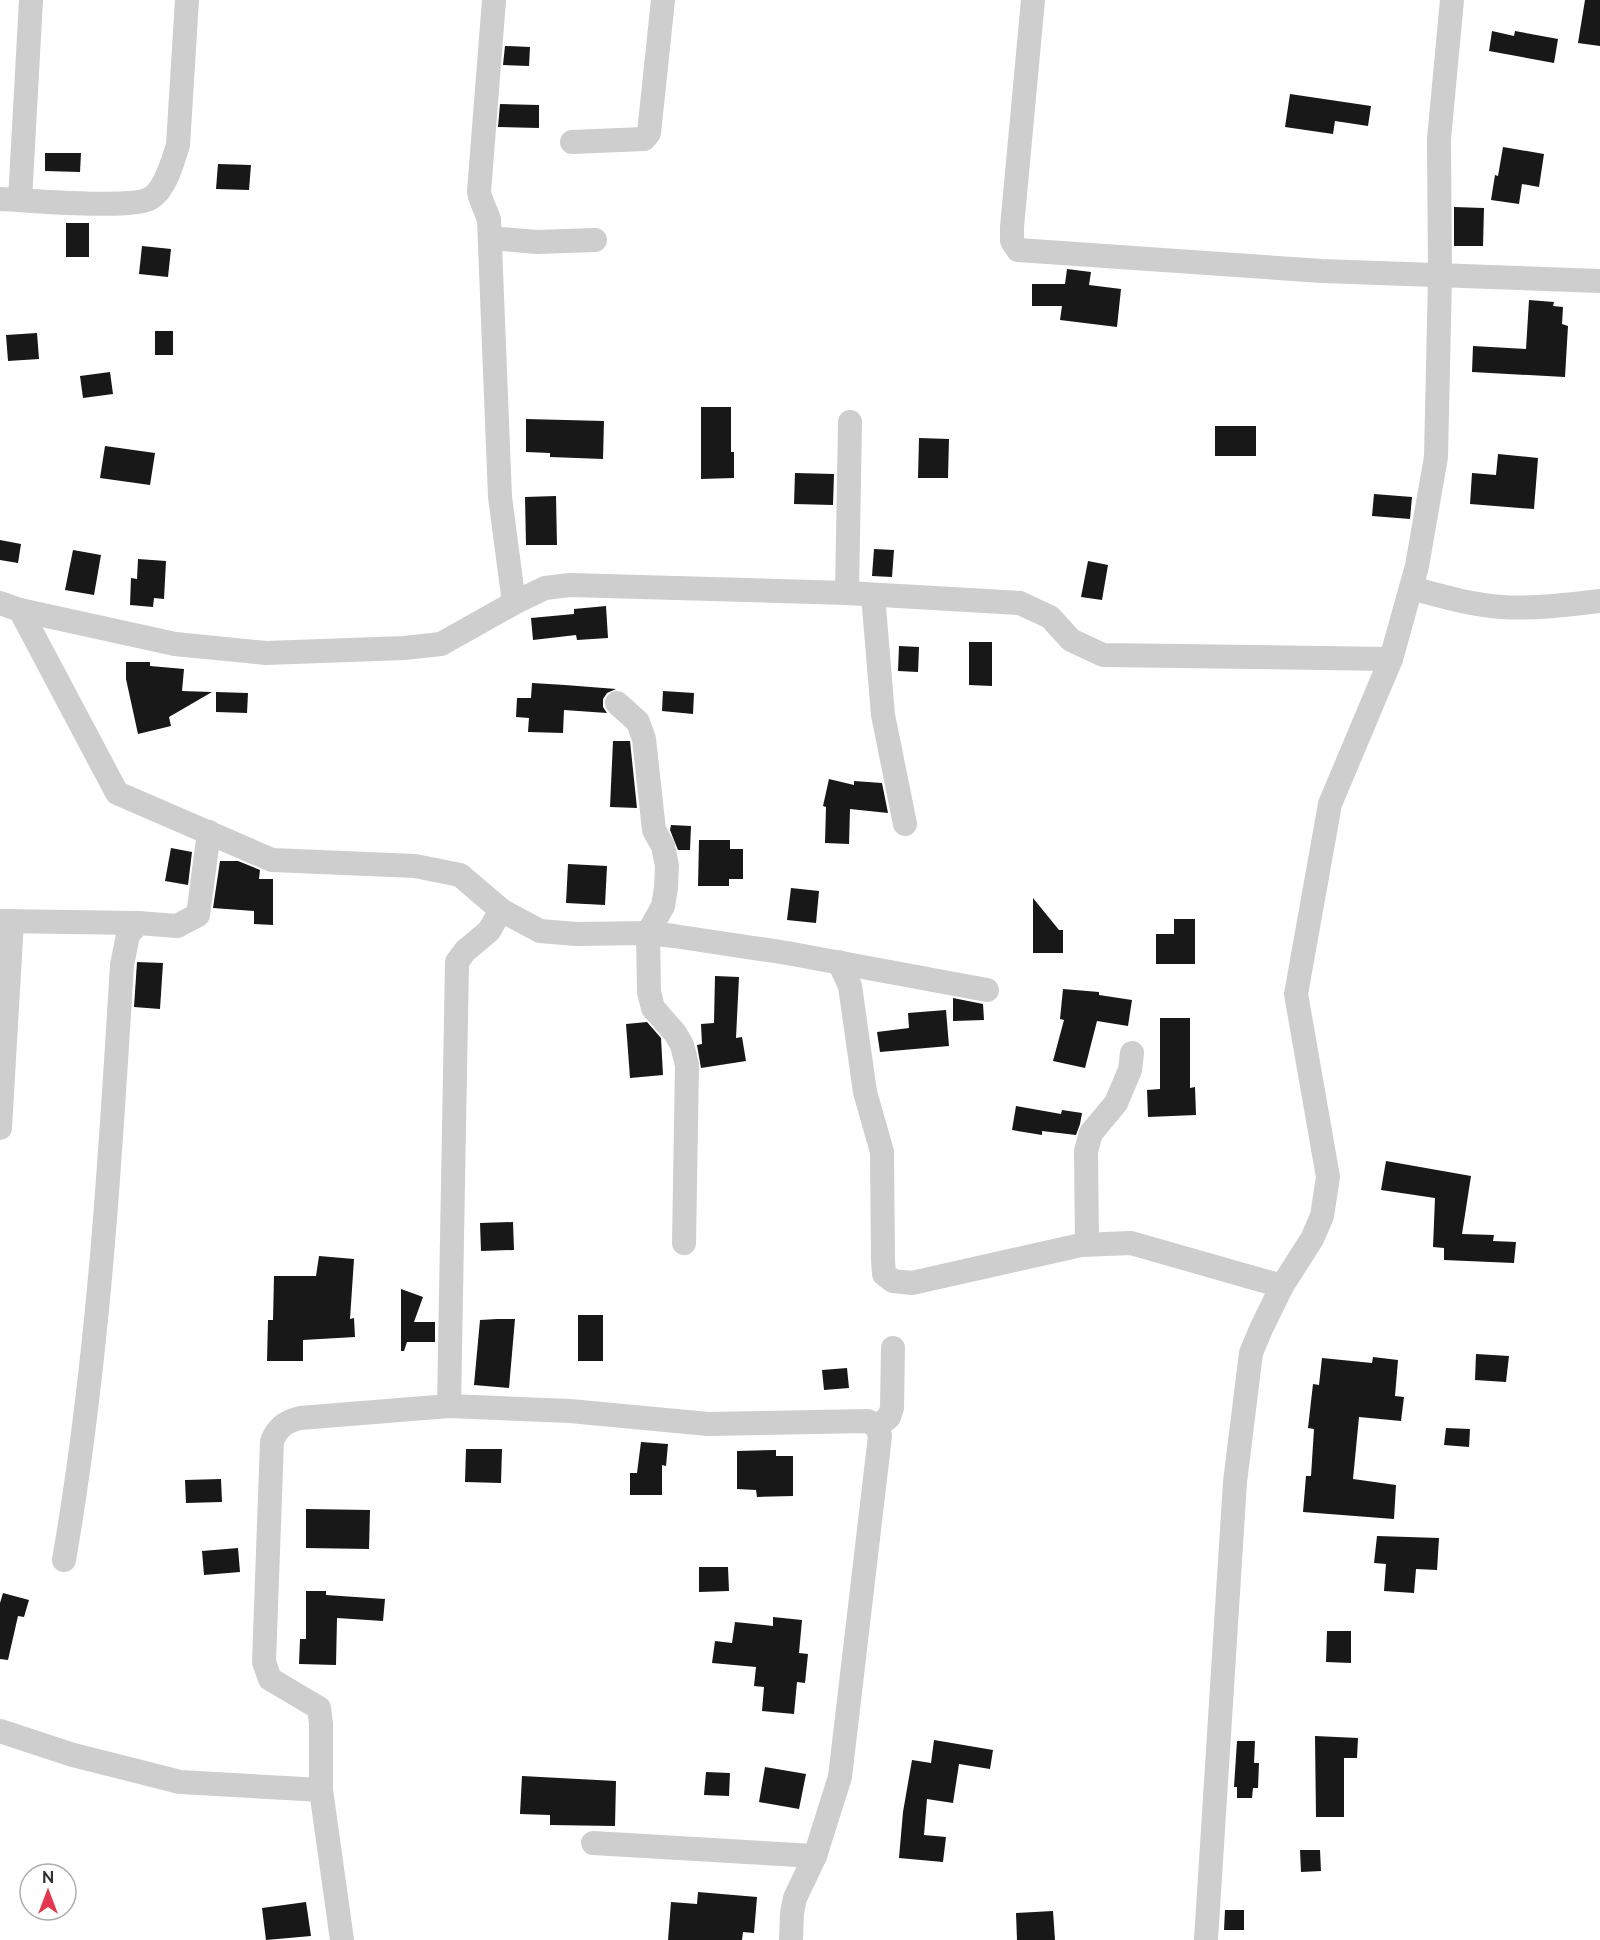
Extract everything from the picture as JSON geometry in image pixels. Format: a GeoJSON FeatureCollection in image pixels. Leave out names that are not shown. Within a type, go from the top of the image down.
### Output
{"type":"FeatureCollection","features":[{"type":"Feature","properties":{"kind":"street"},"geometry":{"type":"LineString","coordinates":[[31,0],[10,199],[123,204],[151,198],[159,191],[172,166],[178,145],[187,0]]}},
{"type":"Feature","properties":{"kind":"street"},"geometry":{"type":"LineString","coordinates":[[494,0],[479,192],[481,203],[487,211],[489,220],[500,497],[514,603]]}},
{"type":"Feature","properties":{"kind":"street"},"geometry":{"type":"LineString","coordinates":[[572,142],[644,139],[649,133],[663,0]]}},
{"type":"Feature","properties":{"kind":"street"},"geometry":{"type":"LineString","coordinates":[[1033,0],[1012,227],[1012,241],[1018,250],[1322,271],[1600,281]]}},
{"type":"Feature","properties":{"kind":"street"},"geometry":{"type":"LineString","coordinates":[[1206,1940],[1237,1470],[1251,1353],[1282,1286],[1312,1239],[1322,1216],[1328,1177],[1296,994],[1330,804],[1391,659],[1417,566],[1436,457],[1440,276],[1439,139],[1452,0]]}},
{"type":"Feature","properties":{"kind":"street"},"geometry":{"type":"LineString","coordinates":[[490,238],[536,242],[595,240]]}},
{"type":"Feature","properties":{"kind":"street"},"geometry":{"type":"LineString","coordinates":[[847,593],[850,422]]}},
{"type":"Feature","properties":{"kind":"street"},"geometry":{"type":"LineString","coordinates":[[10,607],[176,644],[266,653],[404,648],[441,644],[545,588],[570,585],[847,593],[1020,603],[1050,617],[1071,640],[1103,655],[1391,659]]}},
{"type":"Feature","properties":{"kind":"street"},"geometry":{"type":"LineString","coordinates":[[1411,588],[1458,601],[1503,607],[1600,602]]}},
{"type":"Feature","properties":{"kind":"street"},"geometry":{"type":"LineString","coordinates":[[873,595],[884,716],[905,824]]}},
{"type":"Feature","properties":{"kind":"street"},"geometry":{"type":"LineString","coordinates":[[10,607],[117,793],[272,860],[414,866],[460,876],[501,910],[540,930],[576,934],[648,933],[839,962],[987,990]]}},
{"type":"Feature","properties":{"kind":"street"},"geometry":{"type":"LineString","coordinates":[[617,704],[638,722],[644,739],[654,830],[663,846],[667,866],[663,906],[648,933],[649,992],[653,1008],[675,1033],[682,1045],[687,1065],[684,1243]]}},
{"type":"Feature","properties":{"kind":"street"},"geometry":{"type":"LineString","coordinates":[[0,1128],[6,921],[138,923],[177,926],[198,915],[209,832]]}},
{"type":"Feature","properties":{"kind":"street"},"geometry":{"type":"LineString","coordinates":[[449,1406],[457,962],[465,951],[489,931],[501,910]]}},
{"type":"Feature","properties":{"kind":"street"},"geometry":{"type":"LineString","coordinates":[[64,1560],[80,1468],[104,1242],[122,965],[128,935],[138,923]]}},
{"type":"Feature","properties":{"kind":"street"},"geometry":{"type":"LineString","coordinates":[[839,962],[850,986],[865,1092],[882,1152],[884,1274],[892,1281],[912,1283],[1087,1244],[1131,1243],[1282,1286]]}},
{"type":"Feature","properties":{"kind":"street"},"geometry":{"type":"LineString","coordinates":[[1087,1244],[1086,1151],[1091,1133],[1116,1103],[1130,1070],[1132,1053]]}},
{"type":"Feature","properties":{"kind":"street"},"geometry":{"type":"LineString","coordinates":[[877,1427],[889,1417],[892,1408],[893,1348]]}},
{"type":"Feature","properties":{"kind":"street"},"geometry":{"type":"LineString","coordinates":[[342,1940],[321,1790],[319,1708],[270,1679],[264,1662],[272,1441],[277,1430],[287,1422],[300,1418],[449,1406],[570,1411],[708,1425],[868,1421],[877,1427],[880,1436],[844,1750],[833,1802],[815,1856],[795,1898],[791,1940]]}},
{"type":"Feature","properties":{"kind":"street"},"geometry":{"type":"LineString","coordinates":[[0,1731],[73,1755],[180,1782],[321,1790]]}},
{"type":"Feature","properties":{"kind":"street"},"geometry":{"type":"LineString","coordinates":[[593,1843],[815,1856]]}},
{"type":"Feature","properties":{"kind":"building"},"geometry":{"type":"Polygon","coordinates":[[[1585,0],[1600,0],[1600,46],[1578,43],[1585,0]]]}},
{"type":"Feature","properties":{"kind":"building"},"geometry":{"type":"Polygon","coordinates":[[[1492,31],[1514,36],[1515,31],[1558,39],[1554,63],[1489,51],[1492,31]]]}},
{"type":"Feature","properties":{"kind":"building"},"geometry":{"type":"Polygon","coordinates":[[[505,46],[530,47],[529,66],[503,65],[505,46]]]}},
{"type":"Feature","properties":{"kind":"building"},"geometry":{"type":"Polygon","coordinates":[[[1290,94],[1371,106],[1368,126],[1335,121],[1333,134],[1285,127],[1290,94]]]}},
{"type":"Feature","properties":{"kind":"building"},"geometry":{"type":"Polygon","coordinates":[[[500,104],[539,105],[539,128],[498,127],[500,104]]]}},
{"type":"Feature","properties":{"kind":"building"},"geometry":{"type":"Polygon","coordinates":[[[1503,147],[1544,154],[1539,187],[1522,184],[1519,204],[1491,200],[1503,147]]]}},
{"type":"Feature","properties":{"kind":"building"},"geometry":{"type":"Polygon","coordinates":[[[45,153],[81,153],[80,172],[45,171],[45,153]]]}},
{"type":"Feature","properties":{"kind":"building"},"geometry":{"type":"Polygon","coordinates":[[[218,164],[251,165],[249,190],[216,189],[218,164]]]}},
{"type":"Feature","properties":{"kind":"building"},"geometry":{"type":"Polygon","coordinates":[[[1454,207],[1484,208],[1483,246],[1454,246],[1454,207]]]}},
{"type":"Feature","properties":{"kind":"building"},"geometry":{"type":"Polygon","coordinates":[[[66,223],[89,223],[89,257],[66,257],[66,223]]]}},
{"type":"Feature","properties":{"kind":"building"},"geometry":{"type":"Polygon","coordinates":[[[142,246],[171,249],[168,277],[139,274],[142,246]]]}},
{"type":"Feature","properties":{"kind":"building"},"geometry":{"type":"Polygon","coordinates":[[[1067,269],[1091,272],[1089,285],[1121,289],[1117,327],[1060,320],[1062,306],[1032,306],[1032,284],[1065,284],[1067,269]]]}},
{"type":"Feature","properties":{"kind":"building"},"geometry":{"type":"Polygon","coordinates":[[[1529,300],[1554,302],[1553,306],[1563,307],[1562,324],[1568,326],[1565,377],[1472,372],[1473,346],[1526,349],[1529,300]]]}},
{"type":"Feature","properties":{"kind":"building"},"geometry":{"type":"Polygon","coordinates":[[[155,331],[173,331],[173,355],[155,355],[155,331]]]}},
{"type":"Feature","properties":{"kind":"building"},"geometry":{"type":"Polygon","coordinates":[[[37,333],[39,359],[8,361],[6,335],[37,333]]]}},
{"type":"Feature","properties":{"kind":"building"},"geometry":{"type":"Polygon","coordinates":[[[110,372],[113,394],[83,398],[80,376],[110,372]]]}},
{"type":"Feature","properties":{"kind":"building"},"geometry":{"type":"Polygon","coordinates":[[[701,407],[731,407],[731,452],[734,452],[734,478],[701,479],[701,407]]]}},
{"type":"Feature","properties":{"kind":"building"},"geometry":{"type":"Polygon","coordinates":[[[526,419],[604,421],[603,459],[550,457],[550,453],[526,452],[526,419]]]}},
{"type":"Feature","properties":{"kind":"building"},"geometry":{"type":"Polygon","coordinates":[[[1215,426],[1256,426],[1256,456],[1215,456],[1215,426]]]}},
{"type":"Feature","properties":{"kind":"building"},"geometry":{"type":"Polygon","coordinates":[[[919,438],[949,439],[948,478],[918,478],[919,438]]]}},
{"type":"Feature","properties":{"kind":"building"},"geometry":{"type":"Polygon","coordinates":[[[105,446],[155,453],[150,485],[100,478],[105,446]]]}},
{"type":"Feature","properties":{"kind":"building"},"geometry":{"type":"Polygon","coordinates":[[[1498,454],[1538,458],[1534,509],[1470,504],[1472,473],[1496,475],[1498,454]]]}},
{"type":"Feature","properties":{"kind":"building"},"geometry":{"type":"Polygon","coordinates":[[[795,473],[834,474],[833,505],[794,504],[795,473]]]}},
{"type":"Feature","properties":{"kind":"building"},"geometry":{"type":"Polygon","coordinates":[[[1374,494],[1412,497],[1410,519],[1372,516],[1374,494]]]}},
{"type":"Feature","properties":{"kind":"building"},"geometry":{"type":"Polygon","coordinates":[[[556,496],[557,545],[526,545],[525,497],[556,496]]]}},
{"type":"Feature","properties":{"kind":"building"},"geometry":{"type":"Polygon","coordinates":[[[0,540],[21,544],[18,563],[0,560],[0,540]]]}},
{"type":"Feature","properties":{"kind":"building"},"geometry":{"type":"Polygon","coordinates":[[[874,549],[894,550],[892,577],[872,576],[874,549]]]}},
{"type":"Feature","properties":{"kind":"building"},"geometry":{"type":"Polygon","coordinates":[[[73,550],[101,555],[94,595],[65,590],[73,550]]]}},
{"type":"Feature","properties":{"kind":"building"},"geometry":{"type":"Polygon","coordinates":[[[138,559],[166,561],[164,599],[154,598],[153,607],[130,605],[131,578],[137,579],[138,559]]]}},
{"type":"Feature","properties":{"kind":"building"},"geometry":{"type":"Polygon","coordinates":[[[1088,561],[1108,565],[1102,600],[1081,597],[1088,561]]]}},
{"type":"Feature","properties":{"kind":"building"},"geometry":{"type":"Polygon","coordinates":[[[606,606],[608,638],[577,640],[576,635],[533,640],[531,618],[574,614],[574,609],[606,606]]]}},
{"type":"Feature","properties":{"kind":"building"},"geometry":{"type":"Polygon","coordinates":[[[969,642],[992,642],[992,686],[969,685],[969,642]]]}},
{"type":"Feature","properties":{"kind":"building"},"geometry":{"type":"Polygon","coordinates":[[[899,646],[919,647],[918,672],[898,671],[899,646]]]}},
{"type":"Feature","properties":{"kind":"building"},"geometry":{"type":"Polygon","coordinates":[[[126,662],[150,662],[150,666],[184,669],[182,691],[212,692],[169,717],[171,726],[138,734],[126,679],[126,662]]]}},
{"type":"Feature","properties":{"kind":"building"},"geometry":{"type":"Polygon","coordinates":[[[532,683],[616,689],[607,693],[603,699],[603,707],[607,713],[564,710],[563,733],[528,732],[529,718],[516,717],[517,698],[531,698],[532,683]]]}},
{"type":"Feature","properties":{"kind":"building"},"geometry":{"type":"Polygon","coordinates":[[[663,691],[694,693],[693,714],[662,711],[663,691]]]}},
{"type":"Feature","properties":{"kind":"building"},"geometry":{"type":"Polygon","coordinates":[[[216,692],[248,693],[247,713],[216,712],[216,692]]]}},
{"type":"Feature","properties":{"kind":"building"},"geometry":{"type":"Polygon","coordinates":[[[613,741],[630,741],[637,808],[610,807],[613,741]]]}},
{"type":"Feature","properties":{"kind":"building"},"geometry":{"type":"Polygon","coordinates":[[[829,779],[854,785],[854,781],[882,783],[888,813],[850,809],[849,844],[825,843],[826,807],[823,806],[829,779]]]}},
{"type":"Feature","properties":{"kind":"building"},"geometry":{"type":"Polygon","coordinates":[[[671,825],[691,826],[690,850],[678,850],[670,830],[671,825]]]}},
{"type":"Feature","properties":{"kind":"building"},"geometry":{"type":"Polygon","coordinates":[[[699,840],[730,840],[730,849],[743,849],[743,879],[729,879],[729,886],[698,886],[699,840]]]}},
{"type":"Feature","properties":{"kind":"building"},"geometry":{"type":"Polygon","coordinates":[[[171,848],[192,852],[188,885],[165,881],[171,848]]]}},
{"type":"Feature","properties":{"kind":"building"},"geometry":{"type":"Polygon","coordinates":[[[220,861],[238,861],[260,870],[259,879],[273,879],[273,925],[254,924],[254,911],[213,908],[220,861]]]}},
{"type":"Feature","properties":{"kind":"building"},"geometry":{"type":"Polygon","coordinates":[[[568,864],[607,866],[605,905],[566,903],[568,864]]]}},
{"type":"Feature","properties":{"kind":"building"},"geometry":{"type":"Polygon","coordinates":[[[791,888],[819,891],[816,923],[787,920],[791,888]]]}},
{"type":"Feature","properties":{"kind":"building"},"geometry":{"type":"Polygon","coordinates":[[[1033,898],[1059,930],[1063,930],[1063,953],[1033,953],[1033,898]]]}},
{"type":"Feature","properties":{"kind":"building"},"geometry":{"type":"Polygon","coordinates":[[[1174,919],[1195,919],[1195,964],[1156,964],[1156,934],[1174,934],[1174,919]]]}},
{"type":"Feature","properties":{"kind":"building"},"geometry":{"type":"Polygon","coordinates":[[[137,962],[163,963],[160,1009],[134,1007],[137,962]]]}},
{"type":"Feature","properties":{"kind":"building"},"geometry":{"type":"Polygon","coordinates":[[[715,976],[739,977],[736,1038],[742,1037],[746,1061],[701,1068],[697,1045],[702,1044],[701,1024],[714,1023],[715,976]]]}},
{"type":"Feature","properties":{"kind":"building"},"geometry":{"type":"Polygon","coordinates":[[[1063,989],[1099,992],[1099,995],[1132,1000],[1128,1026],[1097,1021],[1085,1068],[1053,1061],[1064,1020],[1060,1019],[1063,989]]]}},
{"type":"Feature","properties":{"kind":"building"},"geometry":{"type":"Polygon","coordinates":[[[953,998],[983,1004],[984,1020],[953,1021],[953,998]]]}},
{"type":"Feature","properties":{"kind":"building"},"geometry":{"type":"Polygon","coordinates":[[[946,1010],[949,1046],[880,1052],[877,1032],[909,1028],[908,1013],[946,1010]]]}},
{"type":"Feature","properties":{"kind":"building"},"geometry":{"type":"Polygon","coordinates":[[[1160,1018],[1190,1018],[1190,1088],[1195,1087],[1196,1115],[1148,1117],[1147,1090],[1160,1089],[1160,1018]]]}},
{"type":"Feature","properties":{"kind":"building"},"geometry":{"type":"Polygon","coordinates":[[[647,1022],[661,1038],[663,1075],[630,1078],[626,1024],[647,1022]]]}},
{"type":"Feature","properties":{"kind":"building"},"geometry":{"type":"Polygon","coordinates":[[[1016,1106],[1061,1114],[1062,1110],[1082,1113],[1076,1135],[1042,1131],[1042,1135],[1012,1130],[1016,1106]]]}},
{"type":"Feature","properties":{"kind":"building"},"geometry":{"type":"Polygon","coordinates":[[[1386,1161],[1471,1176],[1462,1234],[1494,1235],[1493,1241],[1516,1242],[1514,1263],[1444,1260],[1444,1248],[1433,1247],[1435,1198],[1381,1190],[1386,1161]]]}},
{"type":"Feature","properties":{"kind":"building"},"geometry":{"type":"Polygon","coordinates":[[[513,1222],[514,1250],[481,1251],[480,1223],[513,1222]]]}},
{"type":"Feature","properties":{"kind":"building"},"geometry":{"type":"Polygon","coordinates":[[[319,1256],[354,1259],[350,1319],[354,1318],[355,1337],[303,1340],[303,1361],[267,1361],[268,1320],[273,1320],[274,1276],[316,1276],[319,1256]]]}},
{"type":"Feature","properties":{"kind":"building"},"geometry":{"type":"Polygon","coordinates":[[[401,1289],[423,1297],[414,1322],[435,1322],[435,1342],[407,1342],[404,1351],[401,1351],[401,1289]]]}},
{"type":"Feature","properties":{"kind":"building"},"geometry":{"type":"Polygon","coordinates":[[[578,1315],[603,1315],[603,1361],[578,1361],[578,1315]]]}},
{"type":"Feature","properties":{"kind":"building"},"geometry":{"type":"Polygon","coordinates":[[[515,1319],[509,1388],[474,1385],[480,1320],[515,1319]]]}},
{"type":"Feature","properties":{"kind":"building"},"geometry":{"type":"Polygon","coordinates":[[[1476,1354],[1509,1356],[1506,1382],[1475,1380],[1476,1354]]]}},
{"type":"Feature","properties":{"kind":"building"},"geometry":{"type":"Polygon","coordinates":[[[1373,1357],[1398,1360],[1395,1396],[1404,1397],[1401,1421],[1359,1417],[1353,1479],[1396,1485],[1394,1519],[1303,1512],[1306,1476],[1311,1476],[1314,1429],[1308,1428],[1313,1384],[1319,1385],[1322,1358],[1372,1363],[1373,1357]]]}},
{"type":"Feature","properties":{"kind":"building"},"geometry":{"type":"Polygon","coordinates":[[[847,1368],[849,1388],[824,1390],[822,1370],[847,1368]]]}},
{"type":"Feature","properties":{"kind":"building"},"geometry":{"type":"Polygon","coordinates":[[[1446,1428],[1470,1429],[1469,1447],[1444,1445],[1446,1428]]]}},
{"type":"Feature","properties":{"kind":"building"},"geometry":{"type":"Polygon","coordinates":[[[641,1442],[668,1444],[666,1466],[662,1465],[662,1495],[630,1495],[630,1473],[637,1473],[641,1442]]]}},
{"type":"Feature","properties":{"kind":"building"},"geometry":{"type":"Polygon","coordinates":[[[466,1449],[502,1449],[501,1483],[465,1482],[466,1449]]]}},
{"type":"Feature","properties":{"kind":"building"},"geometry":{"type":"Polygon","coordinates":[[[776,1450],[776,1456],[793,1456],[793,1496],[757,1497],[756,1490],[737,1489],[737,1451],[776,1450]]]}},
{"type":"Feature","properties":{"kind":"building"},"geometry":{"type":"Polygon","coordinates":[[[221,1479],[222,1502],[186,1503],[185,1480],[221,1479]]]}},
{"type":"Feature","properties":{"kind":"building"},"geometry":{"type":"Polygon","coordinates":[[[306,1509],[370,1510],[369,1549],[306,1548],[306,1509]]]}},
{"type":"Feature","properties":{"kind":"building"},"geometry":{"type":"Polygon","coordinates":[[[1377,1536],[1439,1538],[1437,1570],[1416,1569],[1414,1593],[1384,1591],[1386,1564],[1374,1563],[1377,1536]]]}},
{"type":"Feature","properties":{"kind":"building"},"geometry":{"type":"Polygon","coordinates":[[[238,1548],[240,1572],[204,1575],[202,1551],[238,1548]]]}},
{"type":"Feature","properties":{"kind":"building"},"geometry":{"type":"Polygon","coordinates":[[[699,1567],[728,1567],[729,1591],[699,1592],[699,1567]]]}},
{"type":"Feature","properties":{"kind":"building"},"geometry":{"type":"Polygon","coordinates":[[[306,1591],[326,1591],[326,1595],[385,1599],[383,1621],[337,1618],[336,1665],[299,1664],[300,1639],[306,1639],[306,1591]]]}},
{"type":"Feature","properties":{"kind":"building"},"geometry":{"type":"Polygon","coordinates":[[[3,1593],[29,1600],[24,1617],[18,1616],[8,1660],[0,1659],[0,1603],[3,1593]]]}},
{"type":"Feature","properties":{"kind":"building"},"geometry":{"type":"Polygon","coordinates":[[[773,1617],[802,1620],[799,1653],[808,1654],[805,1683],[797,1682],[794,1714],[762,1711],[764,1687],[754,1686],[756,1667],[712,1663],[715,1641],[732,1643],[735,1622],[773,1626],[773,1617]]]}},
{"type":"Feature","properties":{"kind":"building"},"geometry":{"type":"Polygon","coordinates":[[[1327,1631],[1351,1631],[1351,1663],[1326,1662],[1327,1631]]]}},
{"type":"Feature","properties":{"kind":"building"},"geometry":{"type":"Polygon","coordinates":[[[1315,1736],[1358,1738],[1357,1758],[1344,1758],[1344,1817],[1316,1817],[1315,1736]]]}},
{"type":"Feature","properties":{"kind":"building"},"geometry":{"type":"Polygon","coordinates":[[[934,1740],[993,1750],[990,1769],[959,1764],[953,1803],[927,1799],[924,1835],[946,1837],[943,1862],[899,1858],[903,1812],[912,1760],[931,1763],[934,1740]]]}},
{"type":"Feature","properties":{"kind":"building"},"geometry":{"type":"Polygon","coordinates":[[[1237,1741],[1255,1741],[1254,1763],[1259,1763],[1258,1788],[1253,1788],[1252,1798],[1237,1798],[1237,1787],[1234,1787],[1237,1741]]]}},
{"type":"Feature","properties":{"kind":"building"},"geometry":{"type":"Polygon","coordinates":[[[765,1767],[806,1774],[799,1809],[759,1802],[765,1767]]]}},
{"type":"Feature","properties":{"kind":"building"},"geometry":{"type":"Polygon","coordinates":[[[706,1772],[730,1773],[729,1796],[704,1795],[706,1772]]]}},
{"type":"Feature","properties":{"kind":"building"},"geometry":{"type":"Polygon","coordinates":[[[522,1776],[616,1781],[615,1826],[550,1825],[550,1815],[520,1814],[522,1776]]]}},
{"type":"Feature","properties":{"kind":"building"},"geometry":{"type":"Polygon","coordinates":[[[1300,1850],[1320,1850],[1321,1871],[1301,1872],[1300,1850]]]}},
{"type":"Feature","properties":{"kind":"building"},"geometry":{"type":"Polygon","coordinates":[[[698,1892],[757,1897],[754,1933],[743,1932],[742,1940],[668,1940],[671,1902],[697,1904],[698,1892]]]}},
{"type":"Feature","properties":{"kind":"building"},"geometry":{"type":"Polygon","coordinates":[[[306,1902],[311,1936],[266,1940],[262,1908],[306,1902]]]}},
{"type":"Feature","properties":{"kind":"building"},"geometry":{"type":"Polygon","coordinates":[[[1225,1910],[1244,1910],[1244,1930],[1224,1930],[1225,1910]]]}},
{"type":"Feature","properties":{"kind":"building"},"geometry":{"type":"Polygon","coordinates":[[[1053,1911],[1055,1940],[1017,1940],[1016,1913],[1053,1911]]]}}]}
